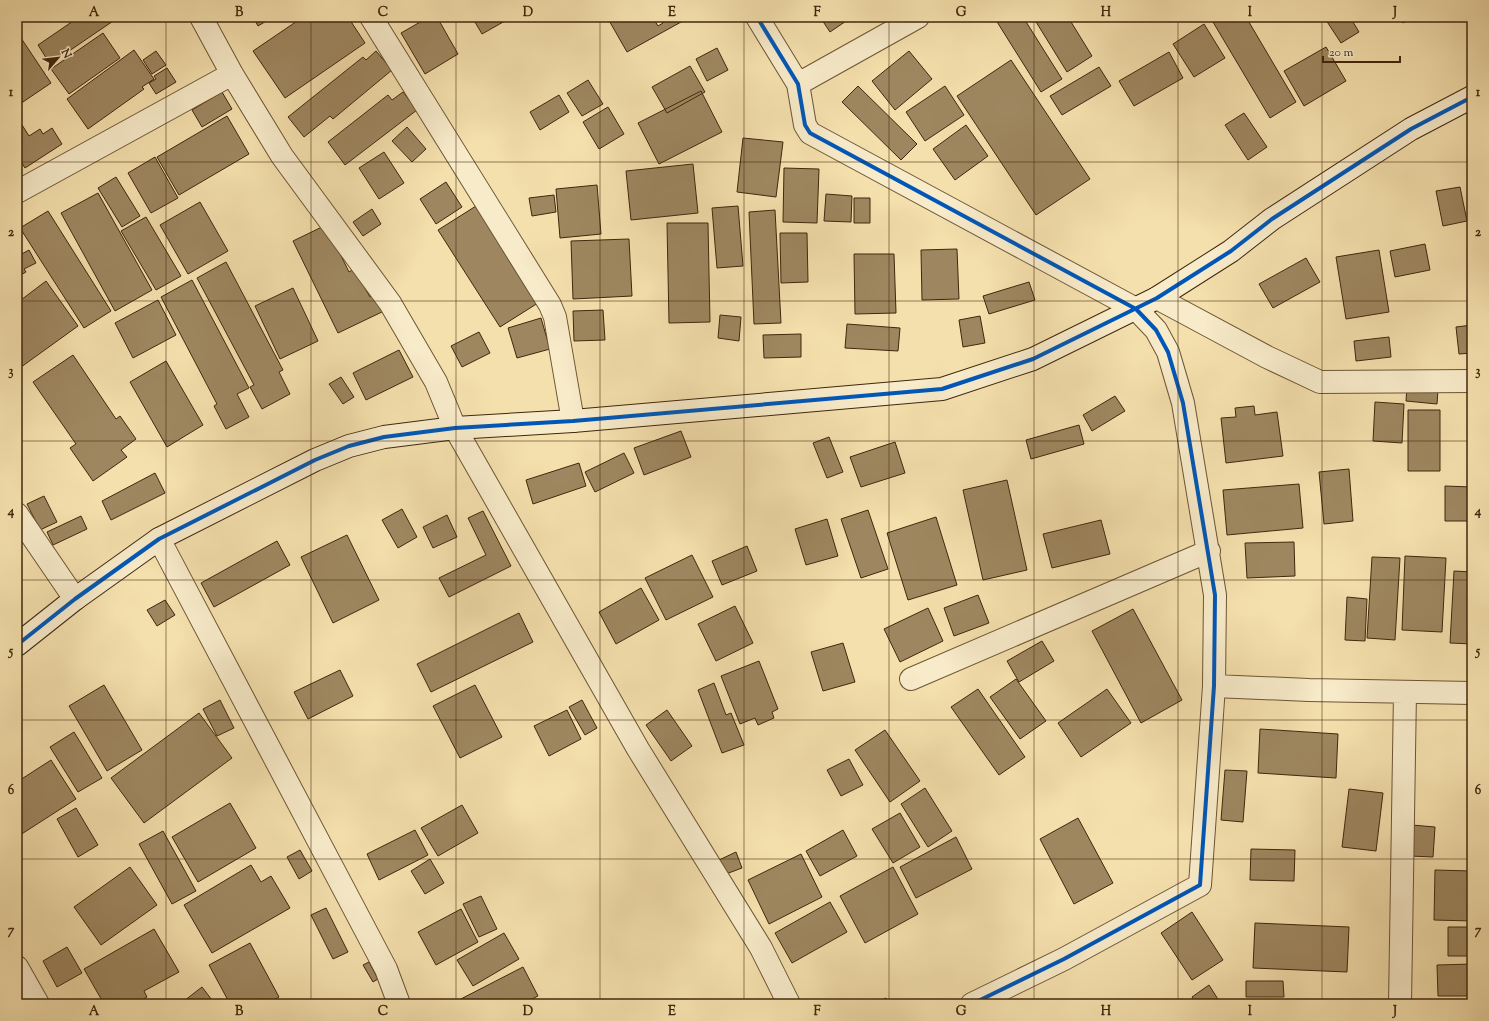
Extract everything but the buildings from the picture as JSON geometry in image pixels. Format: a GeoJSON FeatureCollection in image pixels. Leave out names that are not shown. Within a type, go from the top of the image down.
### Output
{"type":"FeatureCollection","features":[{"type":"Feature","properties":{"kind":"street"},"geometry":{"type":"LineString","coordinates":[[201,17],[232,74],[282,156],[390,303],[436,382],[455,428],[638,749],[761,948],[789,1004]]}},
{"type":"Feature","properties":{"kind":"street"},"geometry":{"type":"LineString","coordinates":[[372,17],[550,305],[555,317],[573,421]]}},
{"type":"Feature","properties":{"kind":"street"},"geometry":{"type":"LineString","coordinates":[[757,17],[798,84],[805,125],[810,133],[1136,309],[1156,330],[1168,352],[1181,396],[1209,551],[1215,595],[1214,686],[1200,885],[1064,959],[972,1004]]}},
{"type":"Feature","properties":{"kind":"street"},"geometry":{"type":"LineString","coordinates":[[798,84],[918,17]]}},
{"type":"Feature","properties":{"kind":"street"},"geometry":{"type":"LineString","coordinates":[[17,192],[232,74]]}},
{"type":"Feature","properties":{"kind":"street"},"geometry":{"type":"LineString","coordinates":[[17,645],[75,599],[159,539],[315,460],[349,446],[384,437],[455,428],[573,421],[942,388],[1033,359],[1157,298],[1231,251],[1272,219],[1410,130],[1472,97]]}},
{"type":"Feature","properties":{"kind":"street"},"geometry":{"type":"LineString","coordinates":[[1157,298],[1267,357],[1320,382],[1472,381]]}},
{"type":"Feature","properties":{"kind":"street"},"geometry":{"type":"LineString","coordinates":[[17,514],[75,599]]}},
{"type":"Feature","properties":{"kind":"street"},"geometry":{"type":"LineString","coordinates":[[159,539],[386,969],[399,1004]]}},
{"type":"Feature","properties":{"kind":"street"},"geometry":{"type":"LineString","coordinates":[[911,679],[1209,551]]}},
{"type":"Feature","properties":{"kind":"street"},"geometry":{"type":"LineString","coordinates":[[1214,686],[1309,690],[1472,693]]}},
{"type":"Feature","properties":{"kind":"street"},"geometry":{"type":"LineString","coordinates":[[1400,1004],[1405,692]]}},
{"type":"Feature","properties":{"kind":"street"},"geometry":{"type":"LineString","coordinates":[[17,967],[38,1004]]}},
{"type":"Feature","properties":{"kind":"cycle path"},"geometry":{"type":"LineString","coordinates":[[757,17],[798,84],[805,125],[810,133],[1136,309],[1156,330],[1168,352],[1183,403],[1215,595],[1214,686],[1200,885],[1064,959],[972,1004]]}},
{"type":"Feature","properties":{"kind":"cycle path"},"geometry":{"type":"LineString","coordinates":[[17,645],[75,599],[159,539],[315,460],[349,446],[384,437],[455,428],[573,421],[942,389],[1033,359],[1157,298],[1231,251],[1272,219],[1411,129],[1472,97]]}}]}
